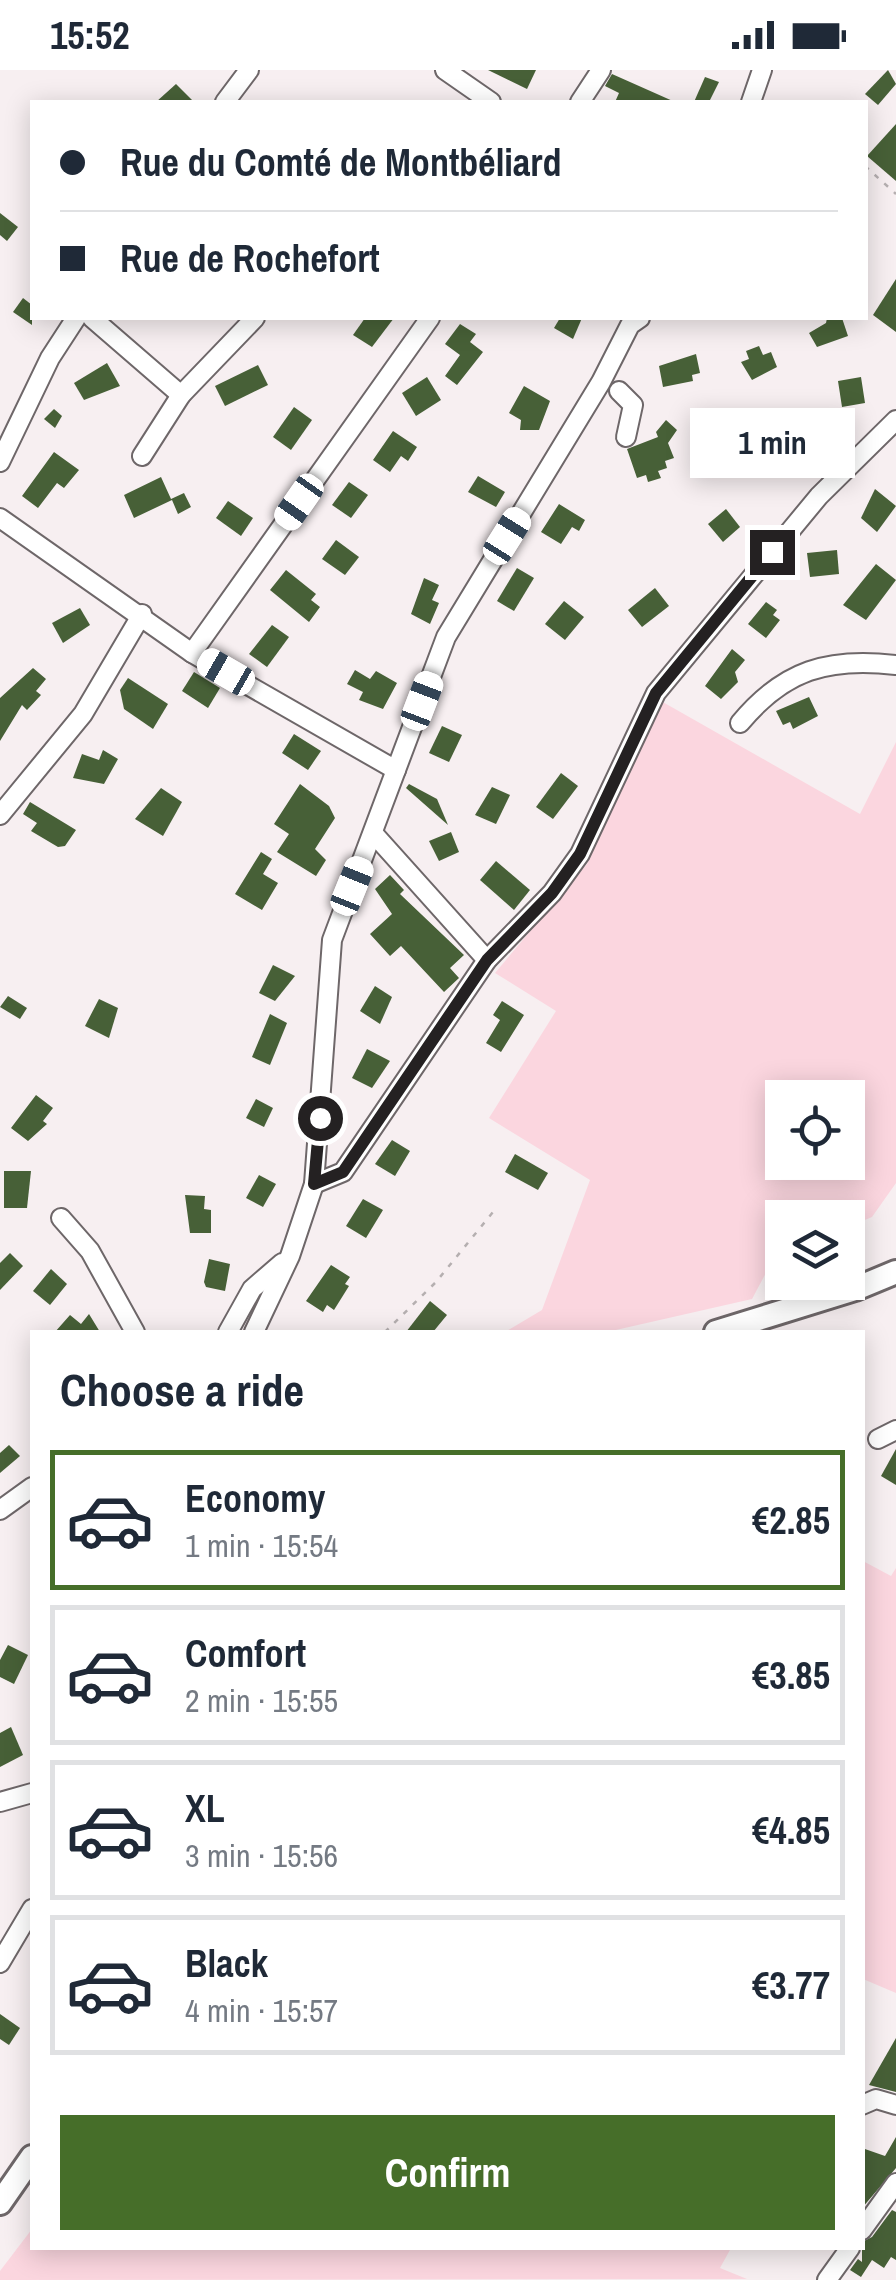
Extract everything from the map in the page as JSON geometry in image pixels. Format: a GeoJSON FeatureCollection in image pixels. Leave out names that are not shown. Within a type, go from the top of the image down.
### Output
{"type":"FeatureCollection","features":[{"type":"Feature","properties":{"kind":"main road"},"geometry":{"type":"LineString","coordinates":[[722,1330],[855,1289],[896,1272]]}},
{"type":"Feature","properties":{"kind":"main road"},"geometry":{"type":"LineString","coordinates":[[0,2177],[30,2140]]}},
{"type":"Feature","properties":{"kind":"main road"},"geometry":{"type":"LineString","coordinates":[[0,2202],[30,2160]]}},
{"type":"Feature","properties":{"kind":"street"},"geometry":{"type":"LineString","coordinates":[[227,100],[249,70]]}},
{"type":"Feature","properties":{"kind":"street"},"geometry":{"type":"LineString","coordinates":[[446,70],[488,100]]}},
{"type":"Feature","properties":{"kind":"street"},"geometry":{"type":"LineString","coordinates":[[581,100],[601,70]]}},
{"type":"Feature","properties":{"kind":"street"},"geometry":{"type":"LineString","coordinates":[[752,100],[762,70]]}},
{"type":"Feature","properties":{"kind":"street"},"geometry":{"type":"LineString","coordinates":[[0,462],[50,358],[75,320]]}},
{"type":"Feature","properties":{"kind":"street"},"geometry":{"type":"LineString","coordinates":[[94,320],[181,395]]}},
{"type":"Feature","properties":{"kind":"street"},"geometry":{"type":"LineString","coordinates":[[142,456],[181,395],[253,320]]}},
{"type":"Feature","properties":{"kind":"street"},"geometry":{"type":"LineString","coordinates":[[192,652],[429,320]]}},
{"type":"Feature","properties":{"kind":"street"},"geometry":{"type":"LineString","coordinates":[[255,1330],[290,1256],[314,1184],[332,940],[446,637],[602,382],[633,320]]}},
{"type":"Feature","properties":{"kind":"street"},"geometry":{"type":"LineString","coordinates":[[619,391],[633,404],[626,437]]}},
{"type":"Feature","properties":{"kind":"street"},"geometry":{"type":"LineString","coordinates":[[314,1184],[343,1172],[487,960],[552,893],[580,854],[656,693],[819,496],[896,420]]}},
{"type":"Feature","properties":{"kind":"street"},"geometry":{"type":"LineString","coordinates":[[0,518],[192,652],[396,770]]}},
{"type":"Feature","properties":{"kind":"street"},"geometry":{"type":"LineString","coordinates":[[0,815],[83,714],[142,614]]}},
{"type":"Feature","properties":{"kind":"street"},"geometry":{"type":"LineString","coordinates":[[740,723],[764,694],[796,672],[868,662],[896,665]]}},
{"type":"Feature","properties":{"kind":"street"},"geometry":{"type":"LineString","coordinates":[[373,833],[487,960]]}},
{"type":"Feature","properties":{"kind":"street"},"geometry":{"type":"LineString","coordinates":[[61,1218],[90,1251],[134,1330]]}},
{"type":"Feature","properties":{"kind":"street"},"geometry":{"type":"LineString","coordinates":[[229,1330],[252,1289],[290,1256]]}},
{"type":"Feature","properties":{"kind":"street"},"geometry":{"type":"LineString","coordinates":[[878,1439],[896,1430]]}},
{"type":"Feature","properties":{"kind":"street"},"geometry":{"type":"LineString","coordinates":[[0,1510],[30,1488]]}},
{"type":"Feature","properties":{"kind":"street"},"geometry":{"type":"LineString","coordinates":[[0,1802],[30,1794]]}},
{"type":"Feature","properties":{"kind":"street"},"geometry":{"type":"LineString","coordinates":[[0,1963],[8,1940],[30,1912]]}},
{"type":"Feature","properties":{"kind":"street"},"geometry":{"type":"LineString","coordinates":[[865,2104],[876,2099],[896,2105]]}},
{"type":"Feature","properties":{"kind":"street"},"geometry":{"type":"LineString","coordinates":[[865,2226],[896,2183]]}},
{"type":"Feature","properties":{"kind":"street"},"geometry":{"type":"LineString","coordinates":[[827,2280],[849,2250]]}},
{"type":"Feature","properties":{"kind":"path"},"geometry":{"type":"LineString","coordinates":[[868,169],[896,194]]}},
{"type":"Feature","properties":{"kind":"path"},"geometry":{"type":"LineString","coordinates":[[386,1330],[436,1282],[492,1212]]}},
{"type":"Feature","properties":{"kind":"shaded area"},"geometry":{"type":"Polygon","coordinates":[[[661,701],[860,814],[896,742],[896,1183],[872,1217],[865,1220],[865,1200],[765,1200],[765,1275],[752,1299],[616,1330],[508,1330],[542,1310],[590,1180],[489,1118],[556,1011],[495,973],[587,864],[661,701]]]}},
{"type":"Feature","properties":{"kind":"shaded area"},"geometry":{"type":"Polygon","coordinates":[[[865,1562],[891,1576],[896,1568],[896,1993],[865,1980],[865,1562]]]}},
{"type":"Feature","properties":{"kind":"shaded area"},"geometry":{"type":"Polygon","coordinates":[[[30,2232],[30,2250],[730,2250],[720,2268],[747,2279],[0,2280],[0,2271],[30,2232]]]}},
{"type":"Feature","properties":{"kind":"building"},"geometry":{"type":"Polygon","coordinates":[[[488,70],[536,70],[527,89],[488,70]]]}},
{"type":"Feature","properties":{"kind":"building"},"geometry":{"type":"Polygon","coordinates":[[[888,70],[896,84],[878,105],[865,94],[888,70]]]}},
{"type":"Feature","properties":{"kind":"building"},"geometry":{"type":"Polygon","coordinates":[[[612,74],[670,100],[616,100],[619,93],[605,86],[612,74]]]}},
{"type":"Feature","properties":{"kind":"building"},"geometry":{"type":"Polygon","coordinates":[[[705,77],[719,82],[710,100],[695,100],[705,77]]]}},
{"type":"Feature","properties":{"kind":"building"},"geometry":{"type":"Polygon","coordinates":[[[176,84],[192,100],[158,100],[176,84]]]}},
{"type":"Feature","properties":{"kind":"building"},"geometry":{"type":"Polygon","coordinates":[[[896,124],[896,181],[868,155],[896,124]]]}},
{"type":"Feature","properties":{"kind":"building"},"geometry":{"type":"Polygon","coordinates":[[[0,213],[18,227],[7,241],[0,235],[0,213]]]}},
{"type":"Feature","properties":{"kind":"building"},"geometry":{"type":"Polygon","coordinates":[[[896,279],[896,332],[873,315],[896,279]]]}},
{"type":"Feature","properties":{"kind":"building"},"geometry":{"type":"Polygon","coordinates":[[[23,298],[30,303],[32,325],[13,312],[23,298]]]}},
{"type":"Feature","properties":{"kind":"building"},"geometry":{"type":"Polygon","coordinates":[[[364,320],[392,320],[372,347],[353,335],[364,320]]]}},
{"type":"Feature","properties":{"kind":"building"},"geometry":{"type":"Polygon","coordinates":[[[559,320],[581,320],[573,339],[554,328],[559,320]]]}},
{"type":"Feature","properties":{"kind":"building"},"geometry":{"type":"Polygon","coordinates":[[[843,320],[848,336],[817,347],[809,333],[826,323],[843,320]]]}},
{"type":"Feature","properties":{"kind":"building"},"geometry":{"type":"Polygon","coordinates":[[[460,324],[476,334],[470,342],[483,352],[457,385],[445,376],[460,355],[445,344],[460,324]]]}},
{"type":"Feature","properties":{"kind":"building"},"geometry":{"type":"Polygon","coordinates":[[[759,346],[763,355],[771,352],[777,367],[752,380],[741,362],[749,359],[746,351],[759,346]]]}},
{"type":"Feature","properties":{"kind":"building"},"geometry":{"type":"Polygon","coordinates":[[[696,354],[700,373],[692,375],[693,381],[663,387],[659,366],[696,354]]]}},
{"type":"Feature","properties":{"kind":"building"},"geometry":{"type":"Polygon","coordinates":[[[107,363],[120,386],[84,400],[74,383],[107,363]]]}},
{"type":"Feature","properties":{"kind":"building"},"geometry":{"type":"Polygon","coordinates":[[[258,365],[268,385],[225,406],[215,386],[258,365]]]}},
{"type":"Feature","properties":{"kind":"building"},"geometry":{"type":"Polygon","coordinates":[[[427,377],[441,400],[416,416],[402,393],[427,377]]]}},
{"type":"Feature","properties":{"kind":"building"},"geometry":{"type":"Polygon","coordinates":[[[861,377],[865,403],[842,407],[838,381],[861,377]]]}},
{"type":"Feature","properties":{"kind":"building"},"geometry":{"type":"Polygon","coordinates":[[[524,386],[550,401],[539,430],[520,430],[521,420],[509,413],[524,386]]]}},
{"type":"Feature","properties":{"kind":"building"},"geometry":{"type":"Polygon","coordinates":[[[294,407],[312,420],[291,450],[273,437],[294,407]]]}},
{"type":"Feature","properties":{"kind":"building"},"geometry":{"type":"Polygon","coordinates":[[[54,409],[62,416],[55,428],[44,419],[54,409]]]}},
{"type":"Feature","properties":{"kind":"building"},"geometry":{"type":"Polygon","coordinates":[[[666,420],[677,430],[668,443],[674,458],[665,461],[667,468],[658,471],[661,478],[648,482],[646,475],[637,478],[627,449],[658,437],[656,432],[666,420]]]}},
{"type":"Feature","properties":{"kind":"building"},"geometry":{"type":"Polygon","coordinates":[[[770,424],[782,442],[763,455],[751,438],[770,424]]]}},
{"type":"Feature","properties":{"kind":"building"},"geometry":{"type":"Polygon","coordinates":[[[393,431],[417,447],[408,461],[401,456],[390,472],[373,460],[393,431]]]}},
{"type":"Feature","properties":{"kind":"building"},"geometry":{"type":"Polygon","coordinates":[[[54,452],[79,470],[64,488],[57,483],[38,508],[22,496],[54,452]]]}},
{"type":"Feature","properties":{"kind":"building"},"geometry":{"type":"Polygon","coordinates":[[[478,476],[505,492],[496,507],[468,492],[478,476]]]}},
{"type":"Feature","properties":{"kind":"building"},"geometry":{"type":"Polygon","coordinates":[[[161,477],[171,499],[184,493],[191,507],[178,514],[172,500],[134,518],[124,495],[161,477]]]}},
{"type":"Feature","properties":{"kind":"building"},"geometry":{"type":"Polygon","coordinates":[[[349,482],[368,495],[351,518],[332,505],[349,482]]]}},
{"type":"Feature","properties":{"kind":"building"},"geometry":{"type":"Polygon","coordinates":[[[875,489],[896,506],[877,532],[861,518],[875,489]]]}},
{"type":"Feature","properties":{"kind":"building"},"geometry":{"type":"Polygon","coordinates":[[[228,501],[253,518],[241,536],[216,518],[228,501]]]}},
{"type":"Feature","properties":{"kind":"building"},"geometry":{"type":"Polygon","coordinates":[[[559,504],[585,520],[579,531],[572,527],[561,544],[541,532],[559,504]]]}},
{"type":"Feature","properties":{"kind":"building"},"geometry":{"type":"Polygon","coordinates":[[[726,509],[740,527],[723,542],[708,524],[726,509]]]}},
{"type":"Feature","properties":{"kind":"building"},"geometry":{"type":"Polygon","coordinates":[[[336,540],[359,557],[345,575],[322,559],[336,540]]]}},
{"type":"Feature","properties":{"kind":"building"},"geometry":{"type":"Polygon","coordinates":[[[837,550],[839,574],[810,577],[807,553],[837,550]]]}},
{"type":"Feature","properties":{"kind":"building"},"geometry":{"type":"Polygon","coordinates":[[[876,564],[896,580],[866,620],[843,605],[876,564]]]}},
{"type":"Feature","properties":{"kind":"building"},"geometry":{"type":"Polygon","coordinates":[[[517,568],[534,578],[514,611],[497,601],[517,568]]]}},
{"type":"Feature","properties":{"kind":"building"},"geometry":{"type":"Polygon","coordinates":[[[286,570],[316,594],[311,600],[320,607],[309,622],[270,590],[286,570]]]}},
{"type":"Feature","properties":{"kind":"building"},"geometry":{"type":"Polygon","coordinates":[[[424,578],[439,585],[432,600],[439,603],[430,624],[411,614],[424,578]]]}},
{"type":"Feature","properties":{"kind":"building"},"geometry":{"type":"Polygon","coordinates":[[[655,588],[669,606],[642,627],[628,610],[655,588]]]}},
{"type":"Feature","properties":{"kind":"building"},"geometry":{"type":"Polygon","coordinates":[[[564,601],[584,617],[565,640],[545,624],[564,601]]]}},
{"type":"Feature","properties":{"kind":"building"},"geometry":{"type":"Polygon","coordinates":[[[766,602],[777,610],[773,615],[780,620],[766,638],[748,624],[766,602]]]}},
{"type":"Feature","properties":{"kind":"building"},"geometry":{"type":"Polygon","coordinates":[[[80,608],[90,625],[63,643],[52,623],[80,608]]]}},
{"type":"Feature","properties":{"kind":"building"},"geometry":{"type":"Polygon","coordinates":[[[272,625],[289,637],[267,667],[249,654],[272,625]]]}},
{"type":"Feature","properties":{"kind":"building"},"geometry":{"type":"Polygon","coordinates":[[[732,649],[745,660],[735,672],[738,682],[721,699],[705,686],[732,649]]]}},
{"type":"Feature","properties":{"kind":"building"},"geometry":{"type":"Polygon","coordinates":[[[33,668],[46,679],[36,691],[41,695],[27,710],[22,705],[0,741],[0,698],[33,668]]]}},
{"type":"Feature","properties":{"kind":"building"},"geometry":{"type":"Polygon","coordinates":[[[355,670],[370,679],[376,671],[397,683],[383,709],[359,700],[363,692],[347,684],[355,670]]]}},
{"type":"Feature","properties":{"kind":"building"},"geometry":{"type":"Polygon","coordinates":[[[194,672],[220,688],[208,708],[182,691],[194,672]]]}},
{"type":"Feature","properties":{"kind":"building"},"geometry":{"type":"Polygon","coordinates":[[[128,678],[168,704],[153,729],[124,709],[120,690],[128,678]]]}},
{"type":"Feature","properties":{"kind":"building"},"geometry":{"type":"Polygon","coordinates":[[[809,697],[818,716],[793,729],[790,722],[783,725],[776,711],[809,697]]]}},
{"type":"Feature","properties":{"kind":"building"},"geometry":{"type":"Polygon","coordinates":[[[442,726],[462,735],[449,762],[429,753],[442,726]]]}},
{"type":"Feature","properties":{"kind":"building"},"geometry":{"type":"Polygon","coordinates":[[[294,734],[321,751],[308,770],[282,753],[294,734]]]}},
{"type":"Feature","properties":{"kind":"building"},"geometry":{"type":"Polygon","coordinates":[[[103,750],[118,759],[104,784],[73,778],[82,754],[99,760],[103,750]]]}},
{"type":"Feature","properties":{"kind":"building"},"geometry":{"type":"Polygon","coordinates":[[[561,773],[578,786],[553,819],[536,807],[561,773]]]}},
{"type":"Feature","properties":{"kind":"building"},"geometry":{"type":"Polygon","coordinates":[[[300,784],[329,806],[335,818],[315,849],[326,860],[316,876],[277,852],[289,834],[274,824],[300,784]]]}},
{"type":"Feature","properties":{"kind":"building"},"geometry":{"type":"Polygon","coordinates":[[[409,784],[437,799],[448,825],[406,788],[409,784]]]}},
{"type":"Feature","properties":{"kind":"building"},"geometry":{"type":"Polygon","coordinates":[[[492,787],[510,795],[496,824],[475,815],[492,787]]]}},
{"type":"Feature","properties":{"kind":"building"},"geometry":{"type":"Polygon","coordinates":[[[161,788],[182,802],[163,836],[135,819],[161,788]]]}},
{"type":"Feature","properties":{"kind":"building"},"geometry":{"type":"Polygon","coordinates":[[[30,802],[76,830],[65,846],[58,847],[31,831],[37,823],[23,814],[30,802]]]}},
{"type":"Feature","properties":{"kind":"building"},"geometry":{"type":"Polygon","coordinates":[[[451,832],[459,852],[439,861],[429,841],[451,832]]]}},
{"type":"Feature","properties":{"kind":"building"},"geometry":{"type":"Polygon","coordinates":[[[261,852],[272,859],[263,874],[278,883],[262,910],[235,894],[261,852]]]}},
{"type":"Feature","properties":{"kind":"building"},"geometry":{"type":"Polygon","coordinates":[[[496,861],[530,890],[514,910],[480,880],[496,861]]]}},
{"type":"Feature","properties":{"kind":"building"},"geometry":{"type":"Polygon","coordinates":[[[390,875],[404,890],[400,894],[464,955],[450,968],[459,978],[444,992],[401,946],[390,956],[370,934],[392,914],[375,889],[390,875]]]}},
{"type":"Feature","properties":{"kind":"building"},"geometry":{"type":"Polygon","coordinates":[[[273,965],[295,976],[275,1001],[259,993],[273,965]]]}},
{"type":"Feature","properties":{"kind":"building"},"geometry":{"type":"Polygon","coordinates":[[[375,986],[392,997],[380,1024],[360,1011],[375,986]]]}},
{"type":"Feature","properties":{"kind":"building"},"geometry":{"type":"Polygon","coordinates":[[[8,996],[27,1008],[20,1019],[0,1007],[8,996]]]}},
{"type":"Feature","properties":{"kind":"building"},"geometry":{"type":"Polygon","coordinates":[[[99,999],[118,1008],[109,1038],[85,1026],[99,999]]]}},
{"type":"Feature","properties":{"kind":"building"},"geometry":{"type":"Polygon","coordinates":[[[502,1001],[524,1015],[501,1052],[486,1043],[500,1020],[493,1015],[502,1001]]]}},
{"type":"Feature","properties":{"kind":"building"},"geometry":{"type":"Polygon","coordinates":[[[270,1014],[287,1023],[270,1065],[252,1057],[270,1014]]]}},
{"type":"Feature","properties":{"kind":"building"},"geometry":{"type":"Polygon","coordinates":[[[367,1049],[390,1061],[372,1088],[352,1078],[367,1049]]]}},
{"type":"Feature","properties":{"kind":"building"},"geometry":{"type":"Polygon","coordinates":[[[36,1095],[53,1108],[43,1121],[47,1124],[28,1141],[11,1128],[36,1095]]]}},
{"type":"Feature","properties":{"kind":"building"},"geometry":{"type":"Polygon","coordinates":[[[256,1099],[273,1108],[264,1127],[246,1118],[256,1099]]]}},
{"type":"Feature","properties":{"kind":"building"},"geometry":{"type":"Polygon","coordinates":[[[392,1140],[410,1151],[395,1176],[375,1164],[392,1140]]]}},
{"type":"Feature","properties":{"kind":"building"},"geometry":{"type":"Polygon","coordinates":[[[515,1154],[548,1173],[538,1190],[505,1172],[515,1154]]]}},
{"type":"Feature","properties":{"kind":"building"},"geometry":{"type":"Polygon","coordinates":[[[4,1171],[31,1171],[27,1208],[4,1208],[4,1171]]]}},
{"type":"Feature","properties":{"kind":"building"},"geometry":{"type":"Polygon","coordinates":[[[259,1175],[276,1184],[263,1207],[246,1198],[259,1175]]]}},
{"type":"Feature","properties":{"kind":"building"},"geometry":{"type":"Polygon","coordinates":[[[185,1195],[205,1196],[204,1209],[211,1210],[211,1233],[190,1233],[185,1195]]]}},
{"type":"Feature","properties":{"kind":"building"},"geometry":{"type":"Polygon","coordinates":[[[363,1199],[383,1210],[366,1238],[346,1226],[363,1199]]]}},
{"type":"Feature","properties":{"kind":"building"},"geometry":{"type":"Polygon","coordinates":[[[10,1253],[23,1266],[0,1290],[0,1263],[10,1253]]]}},
{"type":"Feature","properties":{"kind":"building"},"geometry":{"type":"Polygon","coordinates":[[[209,1259],[230,1264],[225,1291],[206,1287],[209,1259]]]}},
{"type":"Feature","properties":{"kind":"building"},"geometry":{"type":"Polygon","coordinates":[[[331,1265],[350,1277],[345,1284],[349,1286],[334,1310],[327,1305],[323,1312],[306,1301],[331,1265]]]}},
{"type":"Feature","properties":{"kind":"building"},"geometry":{"type":"Polygon","coordinates":[[[51,1269],[67,1284],[50,1305],[33,1291],[51,1269]]]}},
{"type":"Feature","properties":{"kind":"building"},"geometry":{"type":"Polygon","coordinates":[[[430,1301],[447,1315],[435,1330],[408,1330],[430,1301]]]}},
{"type":"Feature","properties":{"kind":"building"},"geometry":{"type":"Polygon","coordinates":[[[89,1314],[99,1330],[57,1330],[70,1315],[81,1324],[89,1314]]]}},
{"type":"Feature","properties":{"kind":"building"},"geometry":{"type":"Polygon","coordinates":[[[9,1445],[20,1456],[0,1473],[0,1453],[9,1445]]]}},
{"type":"Feature","properties":{"kind":"building"},"geometry":{"type":"Polygon","coordinates":[[[896,1449],[896,1485],[881,1476],[896,1449]]]}},
{"type":"Feature","properties":{"kind":"building"},"geometry":{"type":"Polygon","coordinates":[[[8,1645],[28,1655],[14,1684],[0,1677],[0,1660],[8,1645]]]}},
{"type":"Feature","properties":{"kind":"building"},"geometry":{"type":"Polygon","coordinates":[[[11,1727],[23,1755],[0,1767],[0,1733],[11,1727]]]}},
{"type":"Feature","properties":{"kind":"building"},"geometry":{"type":"Polygon","coordinates":[[[0,2014],[20,2028],[9,2045],[0,2039],[0,2014]]]}},
{"type":"Feature","properties":{"kind":"building"},"geometry":{"type":"Polygon","coordinates":[[[896,2038],[896,2092],[869,2085],[896,2038]]]}},
{"type":"Feature","properties":{"kind":"building"},"geometry":{"type":"Polygon","coordinates":[[[896,2137],[896,2168],[865,2204],[865,2149],[885,2156],[896,2137]]]}},
{"type":"Feature","properties":{"kind":"building"},"geometry":{"type":"Polygon","coordinates":[[[892,2210],[896,2212],[896,2260],[891,2257],[884,2268],[872,2260],[861,2277],[850,2270],[858,2259],[862,2262],[865,2240],[892,2210]]]}},
{"type":"Feature","properties":{"kind":"route"},"geometry":{"type":"LineString","coordinates":[[320,1118],[314,1184],[326,1183],[343,1172],[487,960],[552,893],[580,854],[656,693],[772,552]]}}]}
